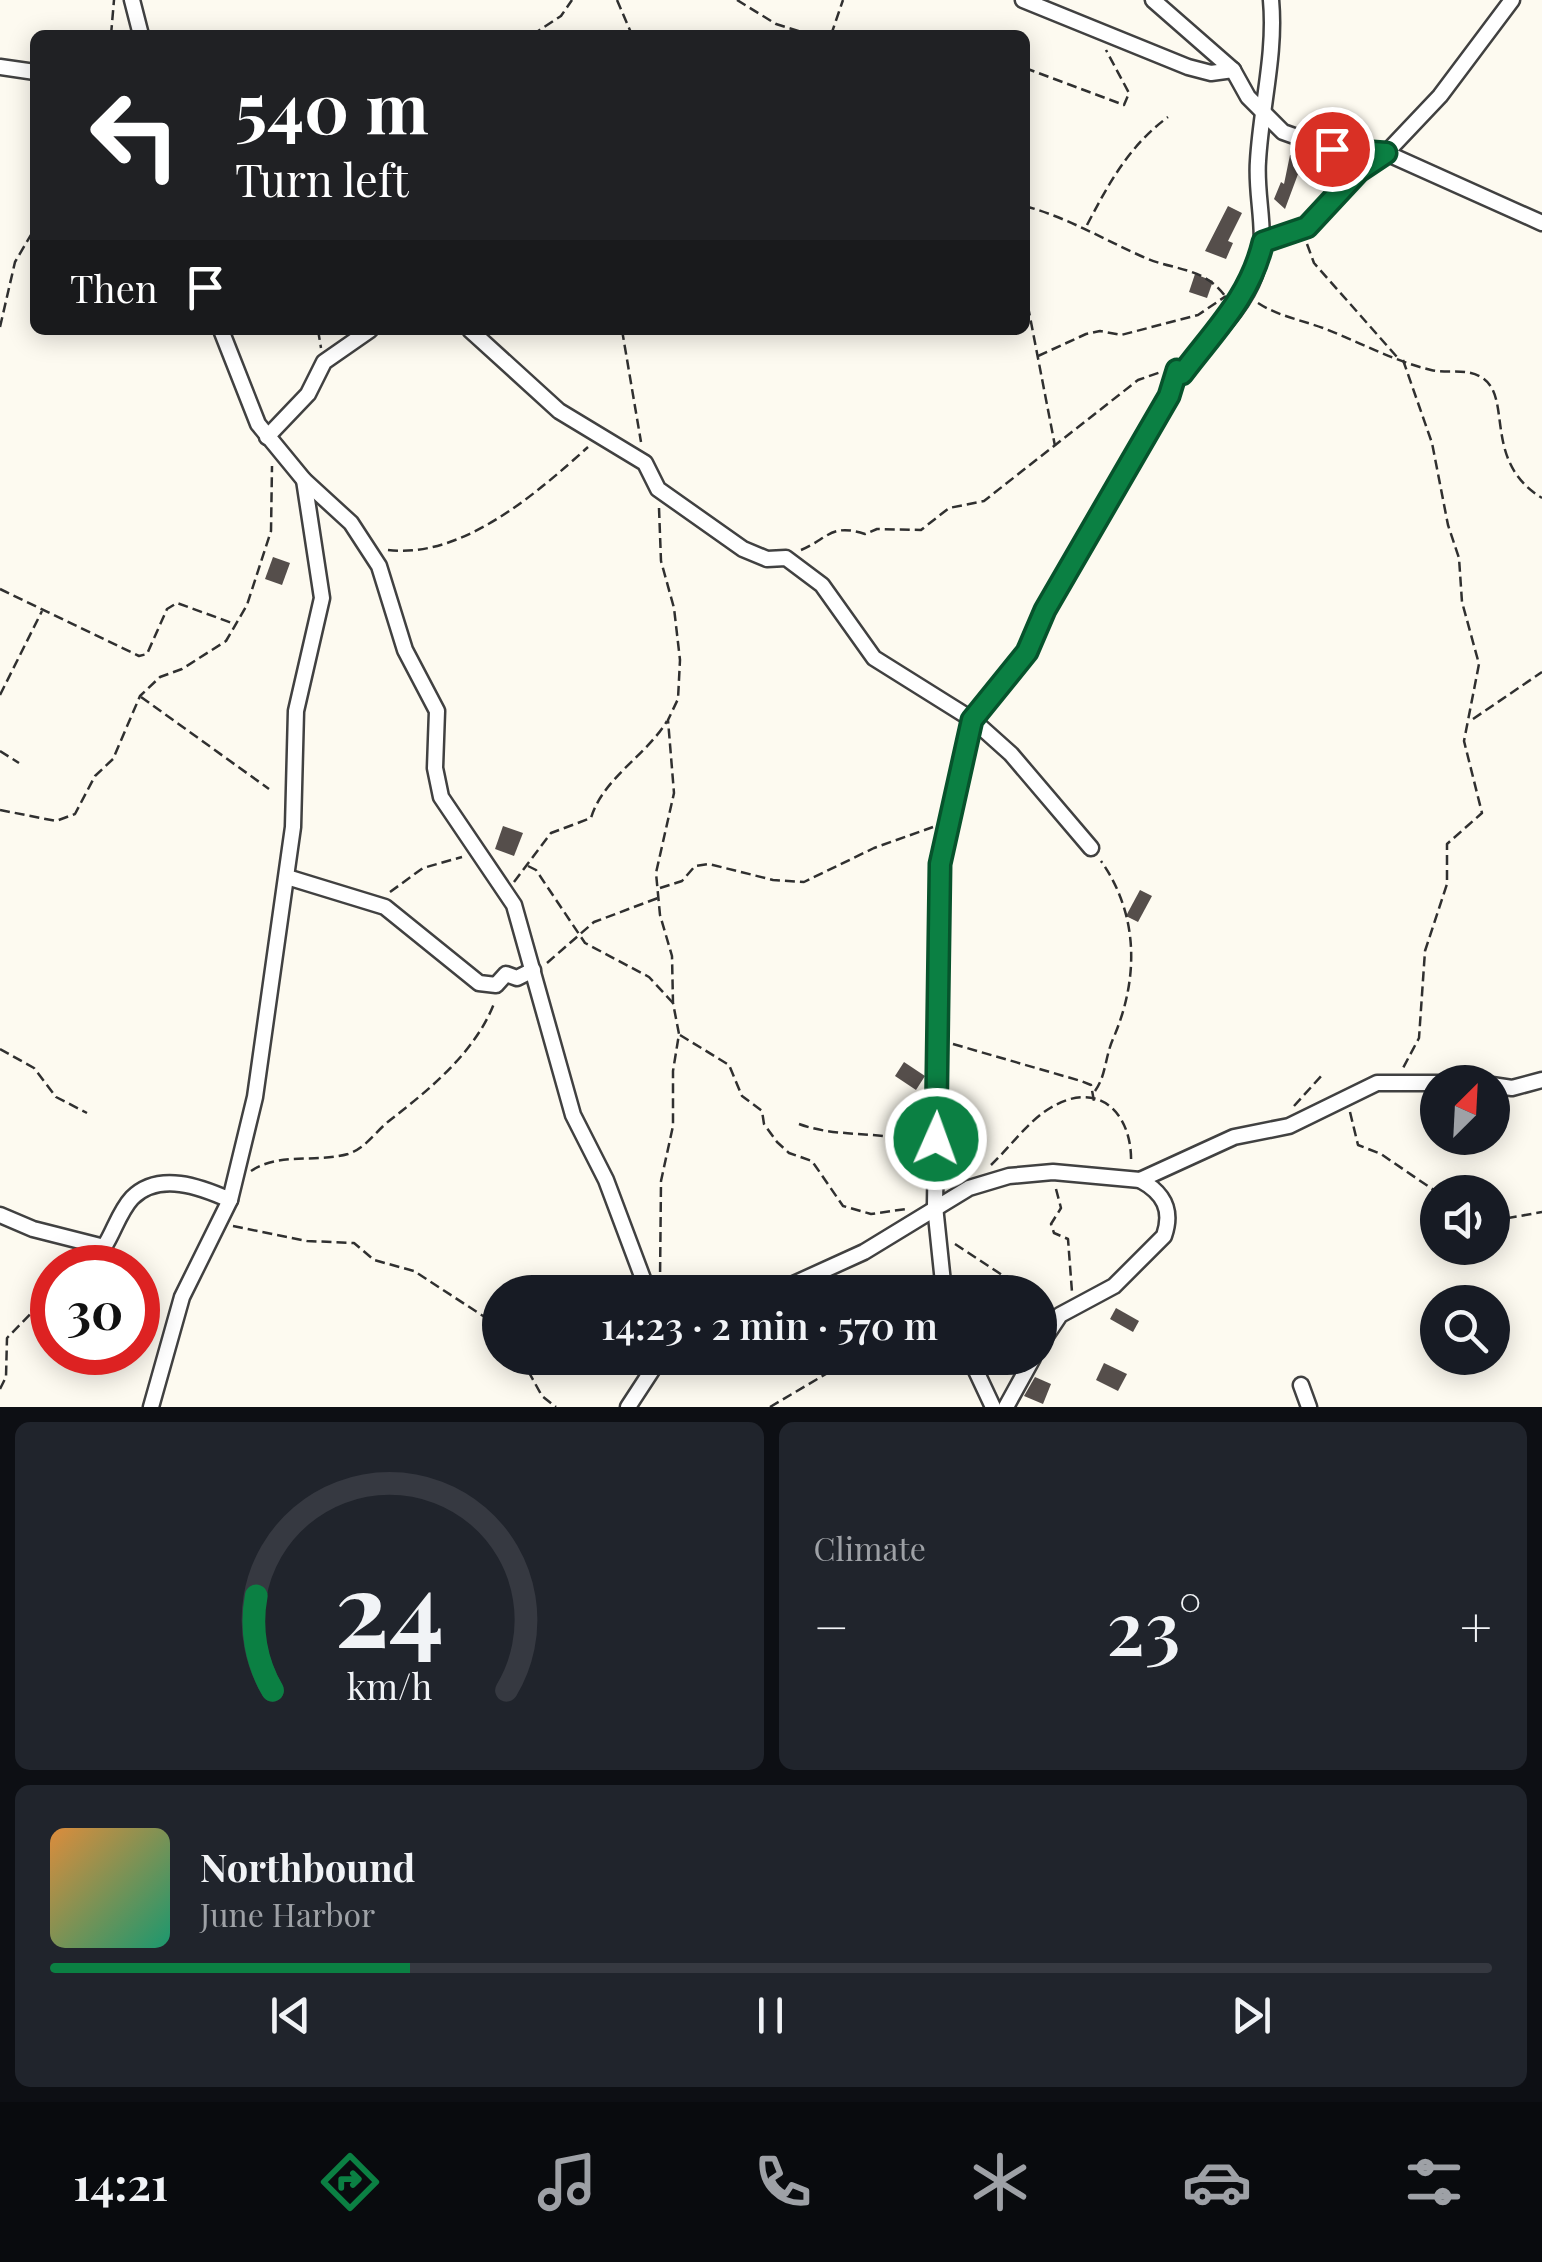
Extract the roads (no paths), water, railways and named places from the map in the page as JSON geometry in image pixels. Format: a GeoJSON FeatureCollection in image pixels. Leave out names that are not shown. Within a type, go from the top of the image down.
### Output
{"type":"FeatureCollection","features":[{"type":"Feature","properties":{"kind":"street"},"geometry":{"type":"LineString","coordinates":[[132,0],[140,30]]}},
{"type":"Feature","properties":{"kind":"street"},"geometry":{"type":"LineString","coordinates":[[1023,0],[1188,67],[1211,72],[1233,70]]}},
{"type":"Feature","properties":{"kind":"street"},"geometry":{"type":"LineString","coordinates":[[1153,0],[1233,70],[1248,97],[1283,132],[1332,149],[1386,153],[1542,223]]}},
{"type":"Feature","properties":{"kind":"street"},"geometry":{"type":"LineString","coordinates":[[942,1275],[935,1206],[940,864],[972,720],[1027,652],[1045,610],[1169,396],[1177,370],[1182,374],[1255,276],[1263,242],[1258,161],[1270,0]]}},
{"type":"Feature","properties":{"kind":"street"},"geometry":{"type":"LineString","coordinates":[[1263,242],[1307,227],[1359,171],[1386,153],[1452,81],[1512,0]]}},
{"type":"Feature","properties":{"kind":"street"},"geometry":{"type":"LineString","coordinates":[[0,67],[30,71]]}},
{"type":"Feature","properties":{"kind":"street"},"geometry":{"type":"LineString","coordinates":[[222,335],[267,437]]}},
{"type":"Feature","properties":{"kind":"street"},"geometry":{"type":"LineString","coordinates":[[267,437],[308,394],[324,362],[363,335]]}},
{"type":"Feature","properties":{"kind":"street"},"geometry":{"type":"LineString","coordinates":[[475,335],[532,389],[598,438],[645,463],[658,489],[743,549],[766,559],[786,558],[822,585],[874,658],[972,720],[1011,754],[1091,848]]}},
{"type":"Feature","properties":{"kind":"street"},"geometry":{"type":"LineString","coordinates":[[267,437],[274,438],[304,480],[351,523],[372,550],[405,650],[437,710],[435,768],[441,797],[476,854],[508,892],[573,1115],[606,1180],[642,1275]]}},
{"type":"Feature","properties":{"kind":"street"},"geometry":{"type":"LineString","coordinates":[[150,1407],[182,1297],[230,1200],[254,1097],[287,877],[295,799],[296,710],[322,598],[304,480]]}},
{"type":"Feature","properties":{"kind":"street"},"geometry":{"type":"LineString","coordinates":[[287,877],[371,900],[415,928],[479,983],[496,986],[506,974],[517,978],[533,970]]}},
{"type":"Feature","properties":{"kind":"street"},"geometry":{"type":"LineString","coordinates":[[1510,1088],[1542,1080]]}},
{"type":"Feature","properties":{"kind":"street"},"geometry":{"type":"LineString","coordinates":[[1140,1180],[1234,1137],[1289,1126],[1377,1083],[1420,1083]]}},
{"type":"Feature","properties":{"kind":"street"},"geometry":{"type":"LineString","coordinates":[[813,1275],[864,1252],[970,1188],[1009,1176],[1053,1172],[1140,1180],[1159,1190],[1167,1205],[1164,1236],[1123,1279],[1072,1306],[1057,1319]]}},
{"type":"Feature","properties":{"kind":"street"},"geometry":{"type":"LineString","coordinates":[[0,1215],[33,1229],[104,1247],[122,1212],[142,1192],[187,1182],[230,1200]]}},
{"type":"Feature","properties":{"kind":"street"},"geometry":{"type":"LineString","coordinates":[[628,1407],[649,1375]]}},
{"type":"Feature","properties":{"kind":"street"},"geometry":{"type":"LineString","coordinates":[[978,1375],[993,1407]]}},
{"type":"Feature","properties":{"kind":"street"},"geometry":{"type":"LineString","coordinates":[[1006,1407],[1024,1375]]}},
{"type":"Feature","properties":{"kind":"street"},"geometry":{"type":"LineString","coordinates":[[1301,1385],[1309,1407]]}}]}
